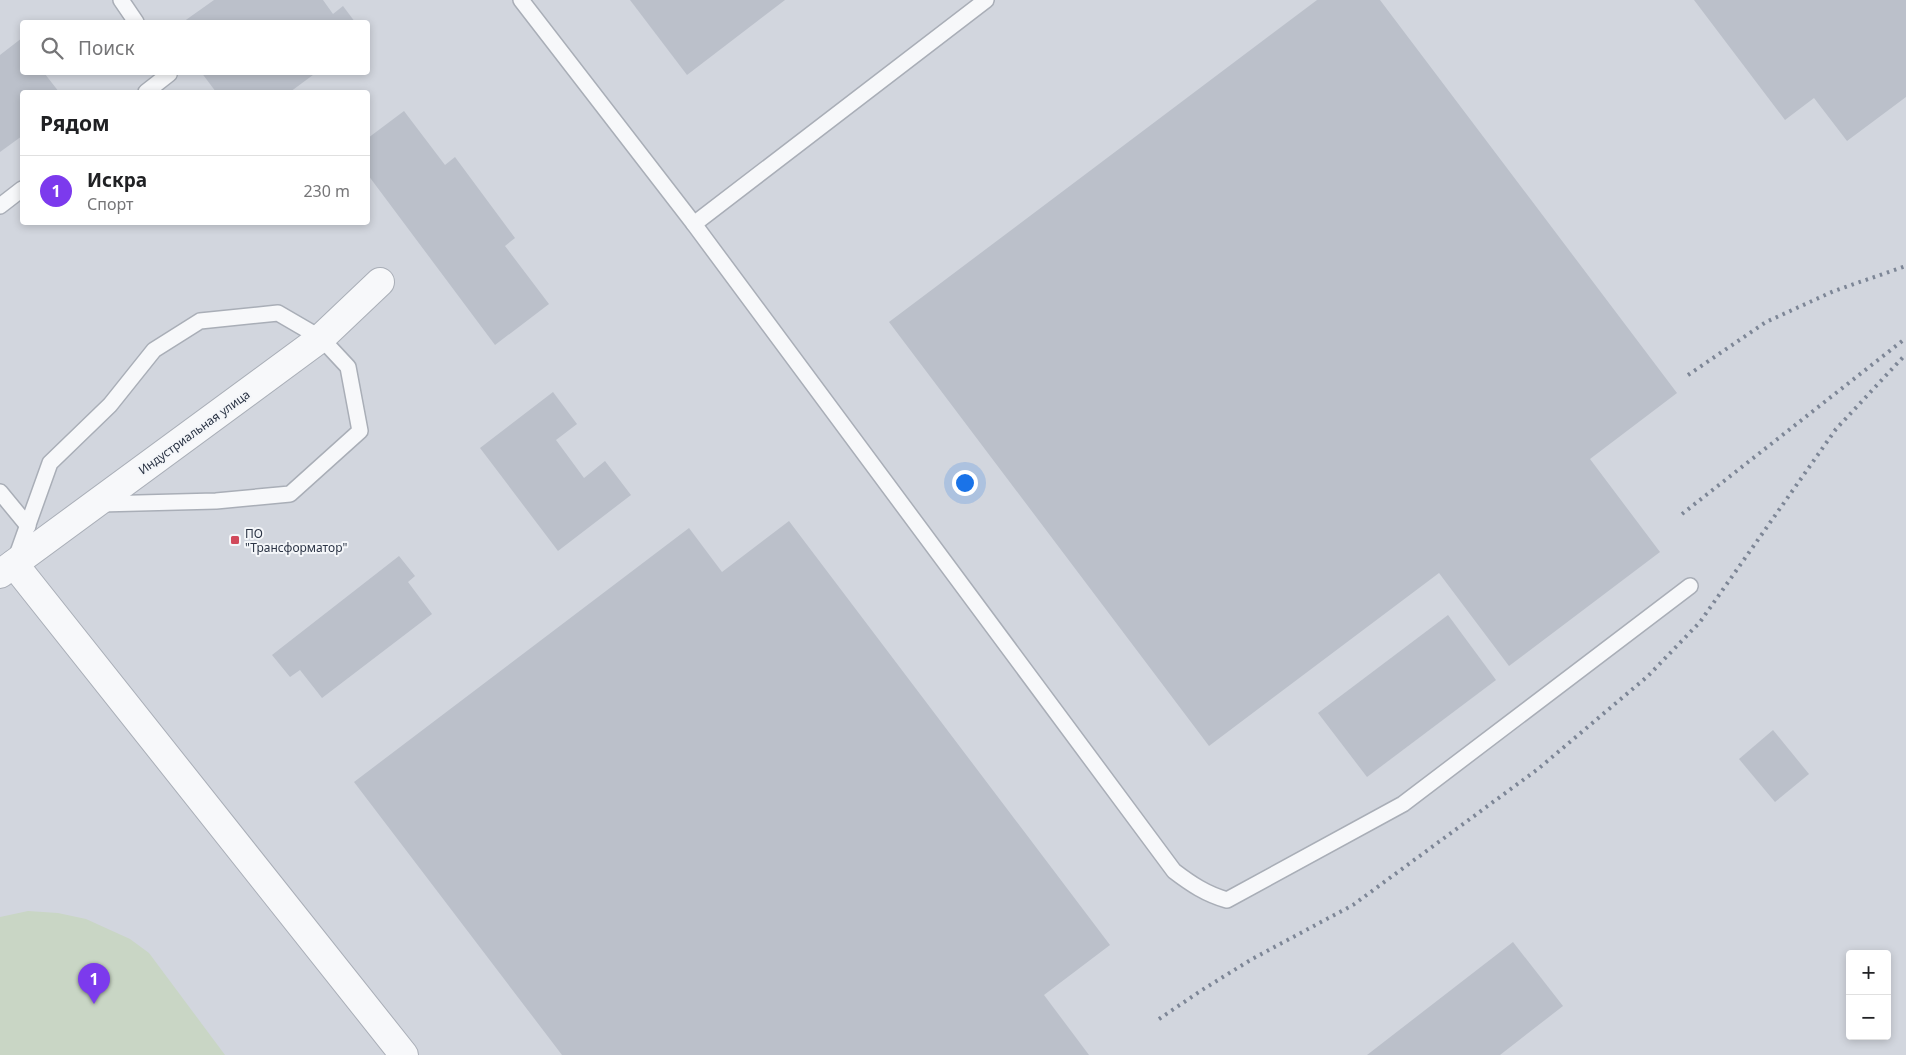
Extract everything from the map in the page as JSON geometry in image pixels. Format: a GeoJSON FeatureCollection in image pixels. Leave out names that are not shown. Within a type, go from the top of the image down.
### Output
{"type":"FeatureCollection","features":[{"type":"Feature","properties":{"kind":"street","name":"Индустриальная улица"},"geometry":{"type":"LineString","coordinates":[[7,569],[321,338],[380,282]]}},
{"type":"Feature","properties":{"kind":"street"},"geometry":{"type":"LineString","coordinates":[[7,569],[404,1055]]}},
{"type":"Feature","properties":{"kind":"lane"},"geometry":{"type":"LineString","coordinates":[[121,0],[135,20]]}},
{"type":"Feature","properties":{"kind":"lane"},"geometry":{"type":"LineString","coordinates":[[521,0],[694,224],[1174,871],[1209,895],[1227,900],[1403,804],[1690,586]]}},
{"type":"Feature","properties":{"kind":"lane"},"geometry":{"type":"LineString","coordinates":[[694,224],[986,0]]}},
{"type":"Feature","properties":{"kind":"lane"},"geometry":{"type":"LineString","coordinates":[[149,90],[168,75]]}},
{"type":"Feature","properties":{"kind":"lane"},"geometry":{"type":"LineString","coordinates":[[0,206],[20,191]]}},
{"type":"Feature","properties":{"kind":"lane"},"geometry":{"type":"LineString","coordinates":[[7,569],[28,526],[50,464],[110,405],[154,350],[200,321],[278,313],[321,338],[348,367],[360,431],[290,494],[216,500],[96,505]]}},
{"type":"Feature","properties":{"kind":"lane"},"geometry":{"type":"LineString","coordinates":[[0,492],[28,526]]}},
{"type":"Feature","properties":{"kind":"shaded area"},"geometry":{"type":"Polygon","coordinates":[[[0,0],[1906,0],[1906,1055],[0,1055],[0,0]]]}},
{"type":"Feature","properties":{"kind":"green space"},"geometry":{"type":"Polygon","coordinates":[[[28,911],[58,913],[86,919],[130,939],[149,953],[225,1055],[0,1055],[0,917],[28,911]]]}},
{"type":"Feature","properties":{"kind":"building"},"geometry":{"type":"Polygon","coordinates":[[[214,0],[323,0],[333,14],[343,6],[354,20],[186,20],[214,0]]]}},
{"type":"Feature","properties":{"kind":"building"},"geometry":{"type":"Polygon","coordinates":[[[630,0],[785,0],[687,75],[630,0]]]}},
{"type":"Feature","properties":{"kind":"building"},"geometry":{"type":"Polygon","coordinates":[[[1317,0],[1380,0],[1677,393],[1590,459],[1660,552],[1509,666],[1439,573],[1209,746],[889,322],[1317,0]]]}},
{"type":"Feature","properties":{"kind":"building"},"geometry":{"type":"Polygon","coordinates":[[[1694,0],[1906,0],[1906,97],[1847,141],[1814,98],[1785,120],[1694,0]]]}},
{"type":"Feature","properties":{"kind":"building"},"geometry":{"type":"Polygon","coordinates":[[[20,40],[20,75],[46,75],[57,90],[20,90],[20,137],[0,152],[0,55],[20,40]]]}},
{"type":"Feature","properties":{"kind":"building"},"geometry":{"type":"Polygon","coordinates":[[[203,75],[313,75],[293,90],[214,90],[203,75]]]}},
{"type":"Feature","properties":{"kind":"building"},"geometry":{"type":"Polygon","coordinates":[[[404,111],[445,165],[455,157],[515,238],[505,246],[549,304],[495,345],[370,178],[370,136],[404,111]]]}},
{"type":"Feature","properties":{"kind":"building"},"geometry":{"type":"Polygon","coordinates":[[[553,392],[577,424],[556,440],[584,478],[605,461],[631,495],[558,551],[480,448],[553,392]]]}},
{"type":"Feature","properties":{"kind":"building"},"geometry":{"type":"Polygon","coordinates":[[[789,521],[1110,945],[1044,995],[1089,1055],[562,1055],[354,782],[689,528],[722,572],[789,521]]]}},
{"type":"Feature","properties":{"kind":"building"},"geometry":{"type":"Polygon","coordinates":[[[399,556],[415,576],[408,582],[432,614],[322,698],[300,670],[290,677],[272,655],[399,556]]]}},
{"type":"Feature","properties":{"kind":"building"},"geometry":{"type":"Polygon","coordinates":[[[1448,615],[1496,680],[1367,777],[1318,713],[1448,615]]]}},
{"type":"Feature","properties":{"kind":"building"},"geometry":{"type":"Polygon","coordinates":[[[1773,730],[1809,774],[1775,802],[1739,759],[1773,730]]]}},
{"type":"Feature","properties":{"kind":"building"},"geometry":{"type":"Polygon","coordinates":[[[1513,942],[1563,1006],[1500,1055],[1367,1055],[1513,942]]]}},
{"type":"Feature","properties":{"kind":"railway"},"geometry":{"type":"LineString","coordinates":[[1688,375],[1766,322],[1834,291],[1906,266]]}},
{"type":"Feature","properties":{"kind":"railway"},"geometry":{"type":"LineString","coordinates":[[1682,514],[1906,338]]}},
{"type":"Feature","properties":{"kind":"railway"},"geometry":{"type":"LineString","coordinates":[[1159,1019],[1252,959],[1353,905],[1538,769],[1648,676],[1700,622],[1836,429],[1906,354]]}},
{"type":"Feature","properties":{"kind":"place","name":"ПО \"Трансформатор\""},"geometry":{"type":"Point","coordinates":[235,540]}},
{"type":"Feature","properties":{"kind":"place","name":"Искра"},"geometry":{"type":"Point","coordinates":[94,1004]}}]}
